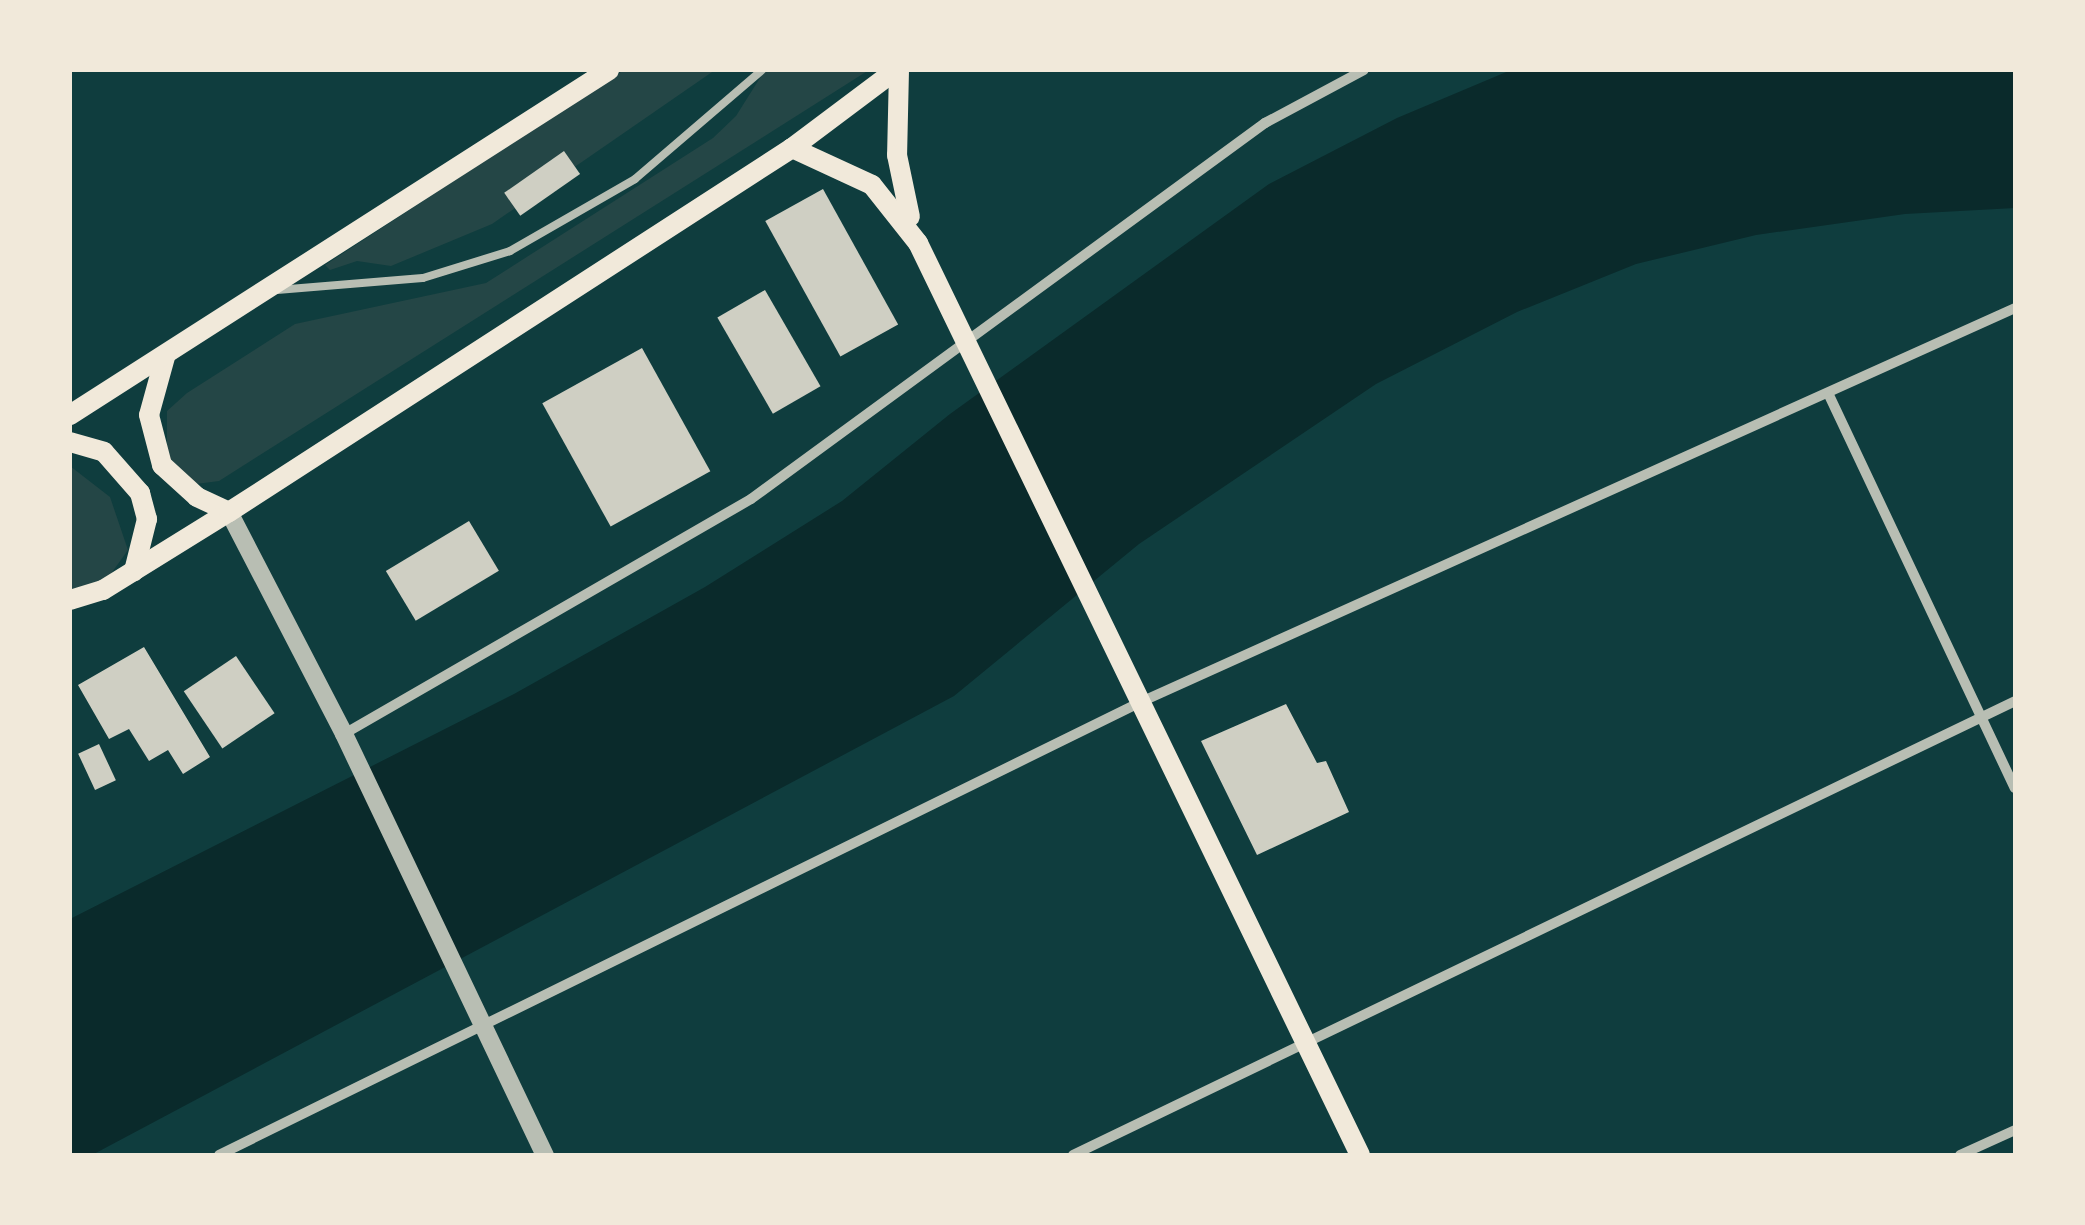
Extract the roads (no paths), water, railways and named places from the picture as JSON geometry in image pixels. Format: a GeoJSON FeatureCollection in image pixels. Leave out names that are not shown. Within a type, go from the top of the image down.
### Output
{"type":"FeatureCollection","features":[{"type":"Feature","properties":{"kind":"main road"},"geometry":{"type":"LineString","coordinates":[[70,416],[166,358],[609,70]]}},
{"type":"Feature","properties":{"kind":"main road"},"geometry":{"type":"LineString","coordinates":[[70,600],[134,572],[230,512],[792,148],[898,70]]}},
{"type":"Feature","properties":{"kind":"main road"},"geometry":{"type":"LineString","coordinates":[[898,70],[897,155],[918,243]]}},
{"type":"Feature","properties":{"kind":"main road"},"geometry":{"type":"LineString","coordinates":[[792,148],[872,186],[918,243],[1360,1155]]}},
{"type":"Feature","properties":{"kind":"main road"},"geometry":{"type":"LineString","coordinates":[[166,358],[149,414],[162,466],[197,497],[230,512]]}},
{"type":"Feature","properties":{"kind":"main road"},"geometry":{"type":"LineString","coordinates":[[70,442],[104,452],[140,493],[147,520],[134,572]]}},
{"type":"Feature","properties":{"kind":"street"},"geometry":{"type":"LineString","coordinates":[[344,734],[751,500],[1265,123],[1364,70]]}},
{"type":"Feature","properties":{"kind":"street"},"geometry":{"type":"LineString","coordinates":[[218,1155],[1143,701],[2015,308]]}},
{"type":"Feature","properties":{"kind":"street"},"geometry":{"type":"LineString","coordinates":[[1828,394],[2015,788]]}},
{"type":"Feature","properties":{"kind":"street"},"geometry":{"type":"LineString","coordinates":[[230,512],[458,966],[545,1155]]}},
{"type":"Feature","properties":{"kind":"street"},"geometry":{"type":"LineString","coordinates":[[1073,1155],[2015,701]]}},
{"type":"Feature","properties":{"kind":"street"},"geometry":{"type":"LineString","coordinates":[[1960,1155],[2015,1130]]}},
{"type":"Feature","properties":{"kind":"lane"},"geometry":{"type":"LineString","coordinates":[[266,291],[423,278],[510,251],[635,180],[762,70]]}}]}
